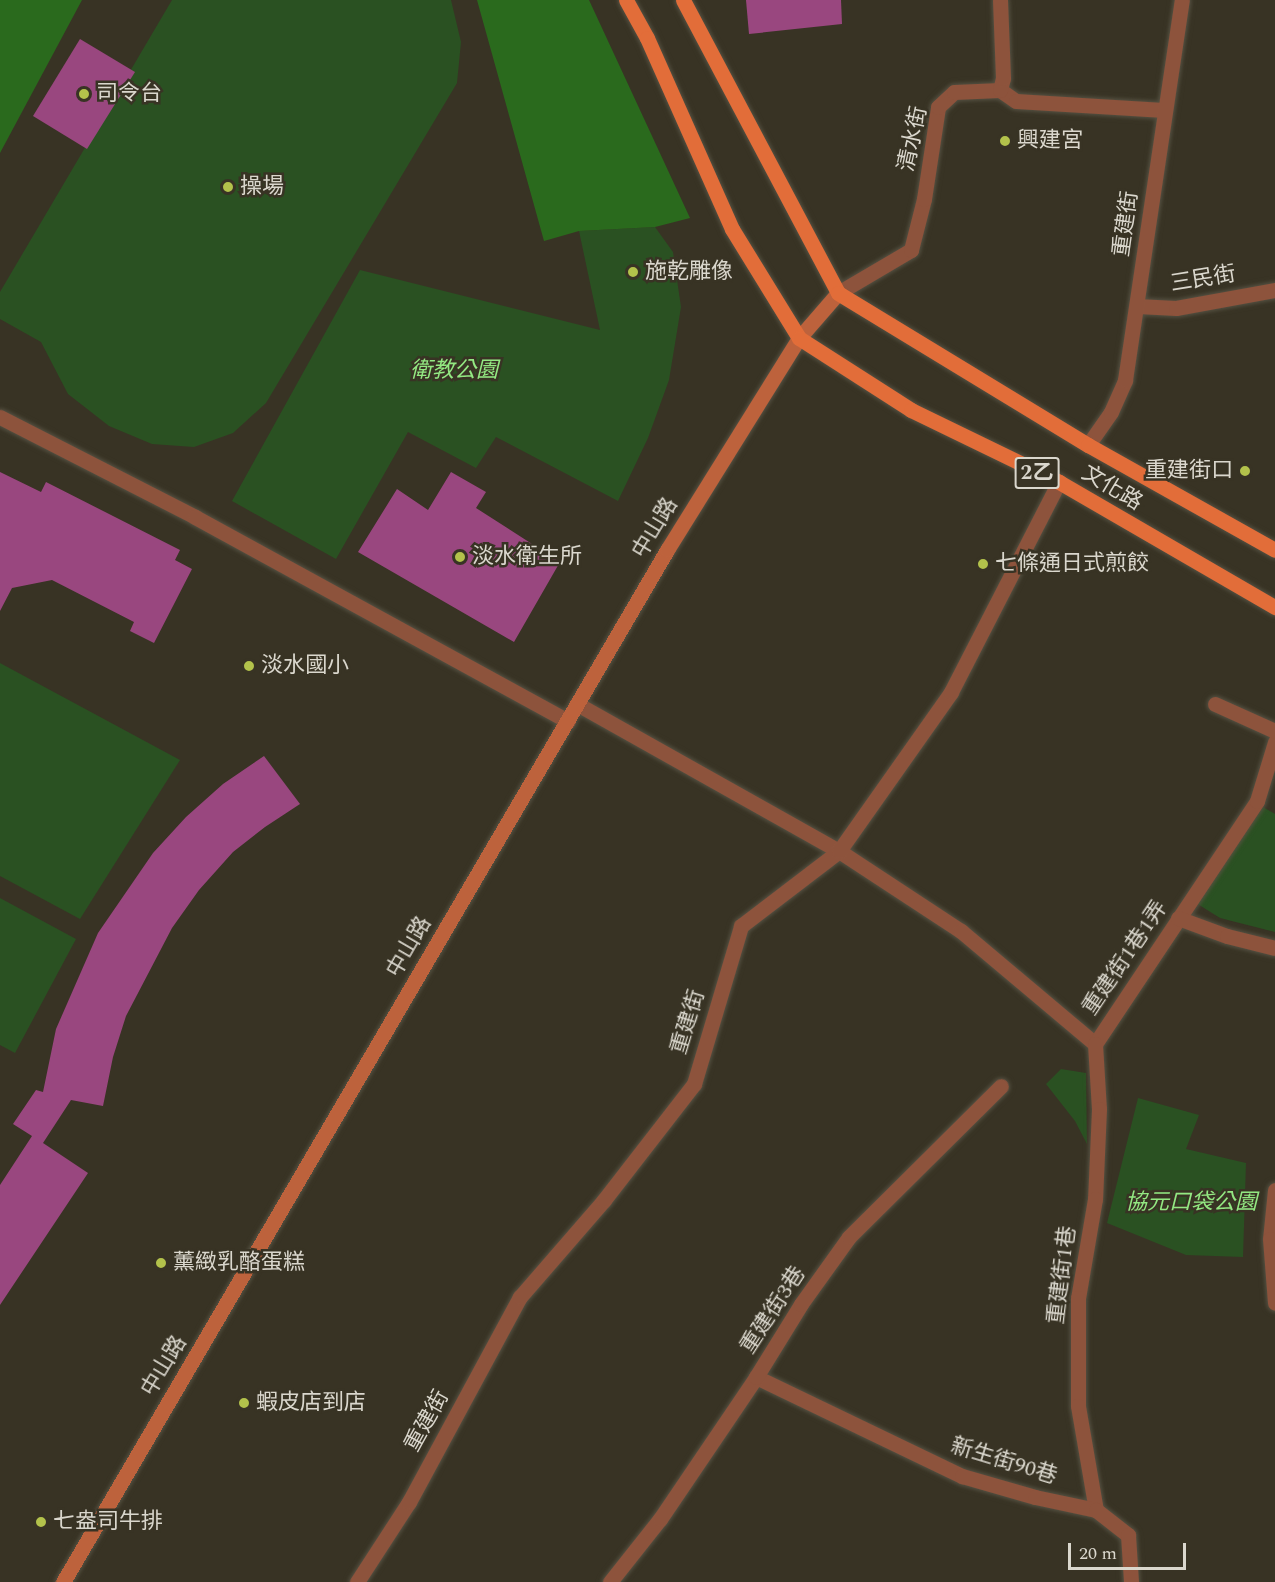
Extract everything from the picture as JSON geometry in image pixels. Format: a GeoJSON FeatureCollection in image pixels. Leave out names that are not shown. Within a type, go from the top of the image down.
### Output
{"type":"FeatureCollection","features":[{"type":"Feature","properties":{"kind":"main road","name":"2乙"},"geometry":{"type":"LineString","coordinates":[[626,0],[647,38],[732,229],[800,338]]}},
{"type":"Feature","properties":{"kind":"main road"},"geometry":{"type":"LineString","coordinates":[[683,0],[838,293]]}},
{"type":"Feature","properties":{"kind":"main road","name":"中山路"},"geometry":{"type":"LineString","coordinates":[[63,1582],[667,550],[800,338],[838,293]]}},
{"type":"Feature","properties":{"kind":"main road","name":"文化路"},"geometry":{"type":"LineString","coordinates":[[838,293],[1088,445],[1275,550]]}},
{"type":"Feature","properties":{"kind":"main road","name":"文化路"},"geometry":{"type":"LineString","coordinates":[[800,338],[911,410],[1059,482],[1275,608]]}},
{"type":"Feature","properties":{"kind":"street"},"geometry":{"type":"LineString","coordinates":[[1000,0],[1003,78],[1000,90],[1016,102],[1164,110]]}},
{"type":"Feature","properties":{"kind":"street","name":"重建街"},"geometry":{"type":"LineString","coordinates":[[1088,445],[1111,412],[1125,380],[1182,0]]}},
{"type":"Feature","properties":{"kind":"street","name":"清水街"},"geometry":{"type":"LineString","coordinates":[[838,293],[910,250],[924,199],[938,106],[954,92],[1000,90]]}},
{"type":"Feature","properties":{"kind":"street","name":"三民街"},"geometry":{"type":"LineString","coordinates":[[1137,306],[1176,308],[1275,290]]}},
{"type":"Feature","properties":{"kind":"street"},"geometry":{"type":"LineString","coordinates":[[0,417],[195,518],[568,721]]}},
{"type":"Feature","properties":{"kind":"street","name":"重建街"},"geometry":{"type":"LineString","coordinates":[[357,1582],[409,1502],[520,1297],[604,1200],[693,1084],[741,926],[839,851],[951,692],[1059,482]]}},
{"type":"Feature","properties":{"kind":"street","name":"重建街1巷1弄"},"geometry":{"type":"LineString","coordinates":[[577,704],[839,851],[961,931],[1095,1044],[1257,801],[1275,742]]}},
{"type":"Feature","properties":{"kind":"street"},"geometry":{"type":"LineString","coordinates":[[1215,704],[1275,731]]}},
{"type":"Feature","properties":{"kind":"street"},"geometry":{"type":"LineString","coordinates":[[1179,918],[1227,936],[1275,948]]}},
{"type":"Feature","properties":{"kind":"street","name":"重建街1巷"},"geometry":{"type":"LineString","coordinates":[[1095,1044],[1099,1109],[1095,1198],[1078,1298],[1078,1406],[1096,1510]]}},
{"type":"Feature","properties":{"kind":"street","name":"重建街3巷"},"geometry":{"type":"LineString","coordinates":[[610,1582],[660,1519],[756,1377],[801,1304],[849,1237],[1001,1086]]}},
{"type":"Feature","properties":{"kind":"street"},"geometry":{"type":"LineString","coordinates":[[1275,1190],[1270,1239],[1275,1303]]}},
{"type":"Feature","properties":{"kind":"street","name":"新生街90巷"},"geometry":{"type":"LineString","coordinates":[[756,1377],[962,1476],[1035,1497],[1096,1510],[1128,1535],[1131,1582]]}},
{"type":"Feature","properties":{"kind":"green space"},"geometry":{"type":"Polygon","coordinates":[[[0,0],[82,0],[0,153],[0,0]]]}},
{"type":"Feature","properties":{"kind":"green space","name":"操場"},"geometry":{"type":"Polygon","coordinates":[[[172,0],[451,0],[461,42],[457,83],[266,403],[233,433],[194,447],[152,444],[109,426],[68,394],[41,342],[0,319],[0,292],[172,0]]]}},
{"type":"Feature","properties":{"kind":"green space"},"geometry":{"type":"Polygon","coordinates":[[[477,0],[589,0],[690,218],[655,227],[579,231],[544,241],[477,0]]]}},
{"type":"Feature","properties":{"kind":"green space","name":"衛教公園"},"geometry":{"type":"Polygon","coordinates":[[[655,227],[673,252],[681,307],[669,380],[648,438],[618,501],[496,437],[476,468],[408,432],[336,559],[232,501],[360,270],[600,330],[579,231],[655,227]]]}},
{"type":"Feature","properties":{"kind":"green space"},"geometry":{"type":"Polygon","coordinates":[[[0,663],[180,760],[80,919],[0,876],[0,663]]]}},
{"type":"Feature","properties":{"kind":"green space"},"geometry":{"type":"Polygon","coordinates":[[[1263,807],[1275,814],[1275,932],[1220,918],[1196,903],[1263,807]]]}},
{"type":"Feature","properties":{"kind":"green space"},"geometry":{"type":"Polygon","coordinates":[[[0,898],[76,939],[15,1053],[0,1045],[0,898]]]}},
{"type":"Feature","properties":{"kind":"green space"},"geometry":{"type":"Polygon","coordinates":[[[1061,1069],[1086,1073],[1087,1144],[1075,1121],[1046,1084],[1061,1069]]]}},
{"type":"Feature","properties":{"kind":"green space","name":"協元口袋公園"},"geometry":{"type":"Polygon","coordinates":[[[1138,1098],[1199,1115],[1186,1149],[1246,1163],[1243,1257],[1186,1255],[1107,1223],[1138,1098]]]}},
{"type":"Feature","properties":{"kind":"building"},"geometry":{"type":"Polygon","coordinates":[[[746,0],[841,0],[842,24],[749,34],[746,0]]]}},
{"type":"Feature","properties":{"kind":"building","name":"司令台"},"geometry":{"type":"Polygon","coordinates":[[[80,39],[135,72],[87,149],[33,116],[80,39]]]}},
{"type":"Feature","properties":{"kind":"building"},"geometry":{"type":"Polygon","coordinates":[[[0,472],[41,492],[46,482],[180,550],[175,560],[192,569],[154,643],[130,631],[134,622],[52,580],[12,588],[0,611],[0,472]]]}},
{"type":"Feature","properties":{"kind":"building","name":"淡水衛生所"},"geometry":{"type":"Polygon","coordinates":[[[451,472],[486,492],[476,508],[560,562],[514,642],[358,552],[397,489],[428,510],[451,472]]]}},
{"type":"Feature","properties":{"kind":"building"},"geometry":{"type":"Polygon","coordinates":[[[264,756],[300,804],[233,852],[199,890],[172,928],[126,1016],[113,1057],[103,1106],[71,1100],[43,1143],[88,1173],[0,1305],[0,1185],[32,1136],[13,1124],[36,1090],[43,1092],[56,1029],[98,933],[153,853],[186,817],[223,784],[264,756]]]}},
{"type":"Feature","properties":{"kind":"place","name":"司令台"},"geometry":{"type":"Point","coordinates":[84,94]}},
{"type":"Feature","properties":{"kind":"place","name":"興建宮"},"geometry":{"type":"Point","coordinates":[1005,141]}},
{"type":"Feature","properties":{"kind":"place","name":"操場"},"geometry":{"type":"Point","coordinates":[228,187]}},
{"type":"Feature","properties":{"kind":"place","name":"施乾雕像"},"geometry":{"type":"Point","coordinates":[633,272]}},
{"type":"Feature","properties":{"kind":"place","name":"重建街口"},"geometry":{"type":"Point","coordinates":[1245,471]}},
{"type":"Feature","properties":{"kind":"place","name":"淡水衛生所"},"geometry":{"type":"Point","coordinates":[460,557]}},
{"type":"Feature","properties":{"kind":"place","name":"七條通日式煎餃"},"geometry":{"type":"Point","coordinates":[983,564]}},
{"type":"Feature","properties":{"kind":"place","name":"淡水國小"},"geometry":{"type":"Point","coordinates":[249,666]}},
{"type":"Feature","properties":{"kind":"place","name":"薰緻乳酪蛋糕"},"geometry":{"type":"Point","coordinates":[161,1263]}},
{"type":"Feature","properties":{"kind":"place","name":"蝦皮店到店"},"geometry":{"type":"Point","coordinates":[244,1403]}},
{"type":"Feature","properties":{"kind":"place","name":"七盎司牛排"},"geometry":{"type":"Point","coordinates":[41,1522]}}]}
